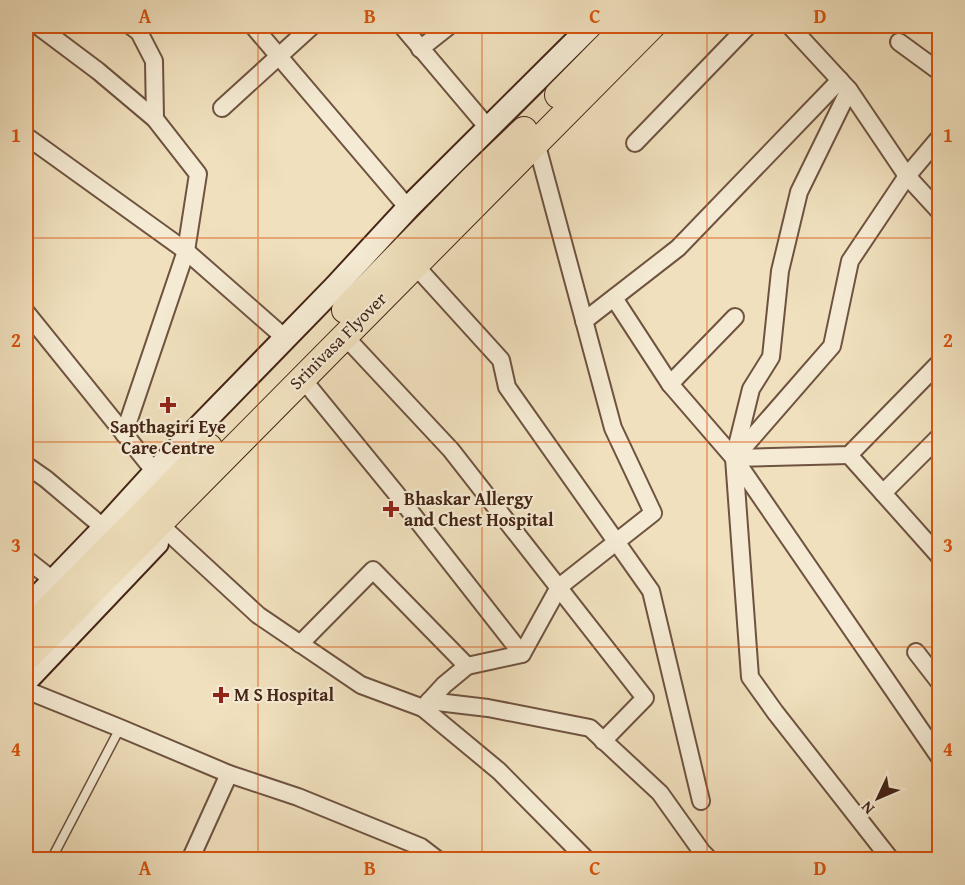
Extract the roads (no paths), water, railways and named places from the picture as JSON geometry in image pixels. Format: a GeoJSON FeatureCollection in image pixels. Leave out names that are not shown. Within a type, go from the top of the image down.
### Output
{"type":"FeatureCollection","features":[{"type":"Feature","properties":{"kind":"main road","name":"Srinivasa Flyover"},"geometry":{"type":"LineString","coordinates":[[26,632],[626,26]]}},
{"type":"Feature","properties":{"kind":"main road","name":"Srinivasa Flyover"},"geometry":{"type":"LineString","coordinates":[[26,658],[652,26]]}},
{"type":"Feature","properties":{"kind":"street"},"geometry":{"type":"LineString","coordinates":[[39,26],[155,119],[198,174],[186,251],[124,434]]}},
{"type":"Feature","properties":{"kind":"street"},"geometry":{"type":"LineString","coordinates":[[131,26],[139,32],[154,61],[155,119]]}},
{"type":"Feature","properties":{"kind":"street"},"geometry":{"type":"LineString","coordinates":[[253,26],[408,208]]}},
{"type":"Feature","properties":{"kind":"street"},"geometry":{"type":"LineString","coordinates":[[222,108],[312,26]]}},
{"type":"Feature","properties":{"kind":"street"},"geometry":{"type":"LineString","coordinates":[[402,26],[489,129]]}},
{"type":"Feature","properties":{"kind":"street"},"geometry":{"type":"LineString","coordinates":[[420,48],[449,26]]}},
{"type":"Feature","properties":{"kind":"street"},"geometry":{"type":"LineString","coordinates":[[26,609],[408,208],[591,26]]}},
{"type":"Feature","properties":{"kind":"street"},"geometry":{"type":"LineString","coordinates":[[26,681],[168,532],[539,153],[668,26]]}},
{"type":"Feature","properties":{"kind":"street"},"geometry":{"type":"LineString","coordinates":[[635,143],[748,26]]}},
{"type":"Feature","properties":{"kind":"street"},"geometry":{"type":"LineString","coordinates":[[790,26],[844,85],[906,176],[939,212]]}},
{"type":"Feature","properties":{"kind":"street"},"geometry":{"type":"LineString","coordinates":[[899,42],[939,72]]}},
{"type":"Feature","properties":{"kind":"street"},"geometry":{"type":"LineString","coordinates":[[584,321],[678,248],[844,85]]}},
{"type":"Feature","properties":{"kind":"street"},"geometry":{"type":"LineString","coordinates":[[844,85],[799,192],[780,271],[771,357],[751,389],[734,458],[750,677],[891,860]]}},
{"type":"Feature","properties":{"kind":"street"},"geometry":{"type":"LineString","coordinates":[[26,136],[186,251],[285,338]]}},
{"type":"Feature","properties":{"kind":"street"},"geometry":{"type":"LineString","coordinates":[[734,458],[832,346],[850,261],[906,176],[939,137]]}},
{"type":"Feature","properties":{"kind":"street"},"geometry":{"type":"LineString","coordinates":[[426,705],[444,685],[467,666],[522,654],[559,587],[652,513],[613,428],[539,153]]}},
{"type":"Feature","properties":{"kind":"street"},"geometry":{"type":"LineString","coordinates":[[422,273],[501,360],[507,387],[651,591],[701,801]]}},
{"type":"Feature","properties":{"kind":"street"},"geometry":{"type":"LineString","coordinates":[[614,298],[670,384],[734,458],[939,758]]}},
{"type":"Feature","properties":{"kind":"street"},"geometry":{"type":"LineString","coordinates":[[26,312],[155,472]]}},
{"type":"Feature","properties":{"kind":"street"},"geometry":{"type":"LineString","coordinates":[[670,384],[735,317]]}},
{"type":"Feature","properties":{"kind":"street"},"geometry":{"type":"LineString","coordinates":[[352,344],[451,450],[645,698],[603,741]]}},
{"type":"Feature","properties":{"kind":"street"},"geometry":{"type":"LineString","coordinates":[[734,458],[849,455],[939,362]]}},
{"type":"Feature","properties":{"kind":"street"},"geometry":{"type":"LineString","coordinates":[[310,388],[522,654]]}},
{"type":"Feature","properties":{"kind":"street"},"geometry":{"type":"LineString","coordinates":[[883,493],[939,436]]}},
{"type":"Feature","properties":{"kind":"street"},"geometry":{"type":"LineString","coordinates":[[849,455],[939,557]]}},
{"type":"Feature","properties":{"kind":"street"},"geometry":{"type":"LineString","coordinates":[[26,465],[104,528]]}},
{"type":"Feature","properties":{"kind":"street"},"geometry":{"type":"LineString","coordinates":[[168,532],[258,615],[361,685],[426,705],[488,708],[590,729],[660,793],[710,860]]}},
{"type":"Feature","properties":{"kind":"street"},"geometry":{"type":"LineString","coordinates":[[26,559],[54,580]]}},
{"type":"Feature","properties":{"kind":"street"},"geometry":{"type":"LineString","coordinates":[[300,644],[373,570],[467,666]]}},
{"type":"Feature","properties":{"kind":"street"},"geometry":{"type":"LineString","coordinates":[[916,652],[939,683]]}},
{"type":"Feature","properties":{"kind":"street"},"geometry":{"type":"LineString","coordinates":[[26,690],[229,774],[298,797],[421,847],[438,860]]}},
{"type":"Feature","properties":{"kind":"street"},"geometry":{"type":"LineString","coordinates":[[426,705],[499,771],[587,860]]}},
{"type":"Feature","properties":{"kind":"street"},"geometry":{"type":"LineString","coordinates":[[190,860],[229,774]]}},
{"type":"Feature","properties":{"kind":"lane"},"geometry":{"type":"LineString","coordinates":[[51,860],[120,728]]}},
{"type":"Feature","properties":{"kind":"place","name":"Sapthagiri Eye Care Centre"},"geometry":{"type":"Point","coordinates":[168,405]}},
{"type":"Feature","properties":{"kind":"place","name":"Bhaskar Allergy and Chest Hospital"},"geometry":{"type":"Point","coordinates":[391,509]}},
{"type":"Feature","properties":{"kind":"place","name":"M S Hospital"},"geometry":{"type":"Point","coordinates":[221,695]}}]}
